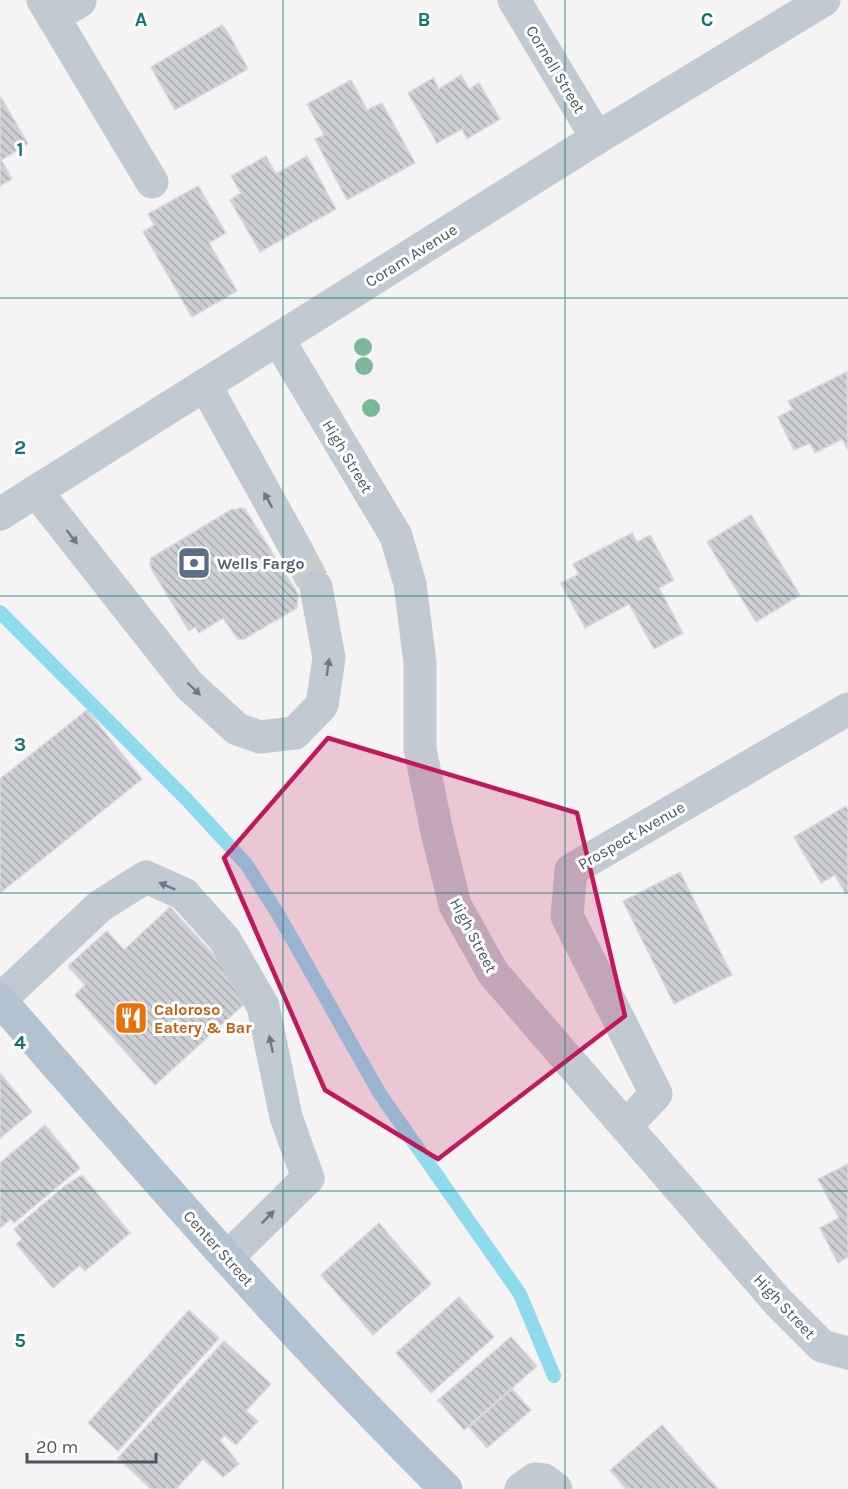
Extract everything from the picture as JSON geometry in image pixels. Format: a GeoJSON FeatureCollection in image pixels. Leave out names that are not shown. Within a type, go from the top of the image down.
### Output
{"type":"FeatureCollection","features":[{"type":"Feature","properties":{"kind":"main road","name":"Center Street"},"geometry":{"type":"LineString","coordinates":[[0,1000],[227,1258],[390,1434],[446,1489]]}},
{"type":"Feature","properties":{"kind":"street","name":"Cornell Street"},"geometry":{"type":"LineString","coordinates":[[514,0],[597,138]]}},
{"type":"Feature","properties":{"kind":"street","name":"Coram Avenue"},"geometry":{"type":"LineString","coordinates":[[0,514],[597,138],[824,0]]}},
{"type":"Feature","properties":{"kind":"street"},"geometry":{"type":"LineString","coordinates":[[59,6],[152,182]]}},
{"type":"Feature","properties":{"kind":"street","name":"High Street"},"geometry":{"type":"LineString","coordinates":[[278,339],[396,537],[410,584],[420,662],[420,748],[454,905],[493,973],[778,1302],[822,1346],[848,1353]]}},
{"type":"Feature","properties":{"kind":"street"},"geometry":{"type":"LineString","coordinates":[[205,385],[297,551]]}},
{"type":"Feature","properties":{"kind":"street"},"geometry":{"type":"LineString","coordinates":[[36,491],[189,685],[237,729],[260,737],[295,733],[322,705],[329,658],[316,587]]}},
{"type":"Feature","properties":{"kind":"street","name":"Prospect Avenue"},"geometry":{"type":"LineString","coordinates":[[626,1126],[656,1094],[567,916],[571,870],[848,709]]}},
{"type":"Feature","properties":{"kind":"street"},"geometry":{"type":"LineString","coordinates":[[0,1000],[100,906],[146,877],[184,894],[225,940],[263,1006],[286,1117],[308,1178],[227,1258]]}},
{"type":"Feature","properties":{"kind":"street"},"geometry":{"type":"LineString","coordinates":[[521,1489],[535,1479],[544,1480],[556,1489]]}},
{"type":"Feature","properties":{"kind":"highlighted area"},"geometry":{"type":"Polygon","coordinates":[[[328,738],[577,813],[625,1016],[438,1159],[325,1090],[224,858],[328,738]]]}},
{"type":"Feature","properties":{"kind":"building"},"geometry":{"type":"Polygon","coordinates":[[[222,25],[248,69],[175,110],[151,67],[222,25]]]}},
{"type":"Feature","properties":{"kind":"building"},"geometry":{"type":"Polygon","coordinates":[[[461,75],[469,89],[479,83],[500,119],[467,139],[462,129],[437,143],[408,93],[433,78],[439,89],[461,75]]]}},
{"type":"Feature","properties":{"kind":"building"},"geometry":{"type":"Polygon","coordinates":[[[351,80],[367,110],[382,103],[415,163],[347,200],[315,139],[324,135],[307,104],[351,80]]]}},
{"type":"Feature","properties":{"kind":"building"},"geometry":{"type":"Polygon","coordinates":[[[0,96],[28,144],[1,160],[12,179],[0,186],[0,96]]]}},
{"type":"Feature","properties":{"kind":"building"},"geometry":{"type":"Polygon","coordinates":[[[266,156],[276,174],[307,156],[336,209],[260,252],[230,200],[241,193],[231,176],[266,156]]]}},
{"type":"Feature","properties":{"kind":"building"},"geometry":{"type":"Polygon","coordinates":[[[198,186],[226,233],[209,243],[237,291],[192,317],[143,232],[154,225],[148,214],[198,186]]]}},
{"type":"Feature","properties":{"kind":"building"},"geometry":{"type":"Polygon","coordinates":[[[847,372],[848,450],[842,439],[815,453],[810,443],[794,450],[778,417],[793,409],[788,401],[847,372]]]}},
{"type":"Feature","properties":{"kind":"building"},"geometry":{"type":"Polygon","coordinates":[[[232,509],[245,509],[298,594],[297,608],[244,639],[238,639],[223,618],[199,633],[195,627],[189,631],[152,570],[151,558],[232,509]]]}},
{"type":"Feature","properties":{"kind":"building"},"geometry":{"type":"Polygon","coordinates":[[[751,515],[800,595],[756,622],[707,542],[751,515]]]}},
{"type":"Feature","properties":{"kind":"building"},"geometry":{"type":"Polygon","coordinates":[[[632,533],[637,542],[650,535],[674,580],[659,588],[683,633],[654,649],[629,604],[585,628],[561,583],[579,574],[573,564],[632,533]]]}},
{"type":"Feature","properties":{"kind":"building"},"geometry":{"type":"Polygon","coordinates":[[[87,710],[142,779],[0,893],[0,779],[87,710]]]}},
{"type":"Feature","properties":{"kind":"building"},"geometry":{"type":"Polygon","coordinates":[[[846,806],[848,810],[848,893],[846,894],[835,875],[821,883],[794,837],[846,806]]]}},
{"type":"Feature","properties":{"kind":"building"},"geometry":{"type":"Polygon","coordinates":[[[680,872],[732,975],[674,1004],[623,901],[680,872]]]}},
{"type":"Feature","properties":{"kind":"building"},"geometry":{"type":"Polygon","coordinates":[[[170,907],[252,997],[155,1085],[75,995],[85,985],[68,966],[107,931],[124,950],[170,907]]]}},
{"type":"Feature","properties":{"kind":"building"},"geometry":{"type":"Polygon","coordinates":[[[0,1073],[32,1112],[0,1138],[0,1073]]]}},
{"type":"Feature","properties":{"kind":"building"},"geometry":{"type":"Polygon","coordinates":[[[45,1125],[80,1168],[14,1223],[11,1219],[0,1228],[0,1163],[45,1125]]]}},
{"type":"Feature","properties":{"kind":"building"},"geometry":{"type":"Polygon","coordinates":[[[848,1164],[848,1257],[838,1263],[820,1228],[839,1218],[818,1179],[848,1164]]]}},
{"type":"Feature","properties":{"kind":"building"},"geometry":{"type":"Polygon","coordinates":[[[82,1175],[130,1233],[85,1271],[80,1265],[53,1288],[16,1244],[22,1239],[14,1229],[66,1185],[82,1175]]]}},
{"type":"Feature","properties":{"kind":"building"},"geometry":{"type":"Polygon","coordinates":[[[379,1223],[431,1284],[373,1335],[321,1275],[379,1223]]]}},
{"type":"Feature","properties":{"kind":"building"},"geometry":{"type":"Polygon","coordinates":[[[459,1297],[494,1337],[431,1393],[396,1353],[459,1297]]]}},
{"type":"Feature","properties":{"kind":"building"},"geometry":{"type":"Polygon","coordinates":[[[189,1310],[219,1338],[118,1451],[88,1423],[189,1310]]]}},
{"type":"Feature","properties":{"kind":"building"},"geometry":{"type":"Polygon","coordinates":[[[511,1337],[537,1366],[464,1430],[438,1400],[511,1337]]]}},
{"type":"Feature","properties":{"kind":"building"},"geometry":{"type":"Polygon","coordinates":[[[224,1341],[271,1384],[246,1411],[258,1421],[236,1445],[224,1435],[220,1440],[239,1464],[223,1477],[203,1459],[176,1489],[151,1489],[118,1458],[224,1341]]]}},
{"type":"Feature","properties":{"kind":"building"},"geometry":{"type":"Polygon","coordinates":[[[512,1389],[531,1410],[487,1448],[469,1427],[512,1389]]]}},
{"type":"Feature","properties":{"kind":"building"},"geometry":{"type":"Polygon","coordinates":[[[662,1425],[718,1489],[626,1489],[610,1470],[662,1425]]]}},
{"type":"Feature","properties":{"kind":"waterway"},"geometry":{"type":"LineString","coordinates":[[0,612],[189,802],[246,864],[278,914],[380,1094],[520,1294],[554,1376]]}},
{"type":"Feature","properties":{"kind":"tunnel"},"geometry":{"type":"LineString","coordinates":[[297,551],[316,587]]}},
{"type":"Feature","properties":{"kind":"place","name":"Wells Fargo"},"geometry":{"type":"Point","coordinates":[194,563]}},
{"type":"Feature","properties":{"kind":"place","name":"Caloroso Eatery & Bar"},"geometry":{"type":"Point","coordinates":[131,1018]}}]}
